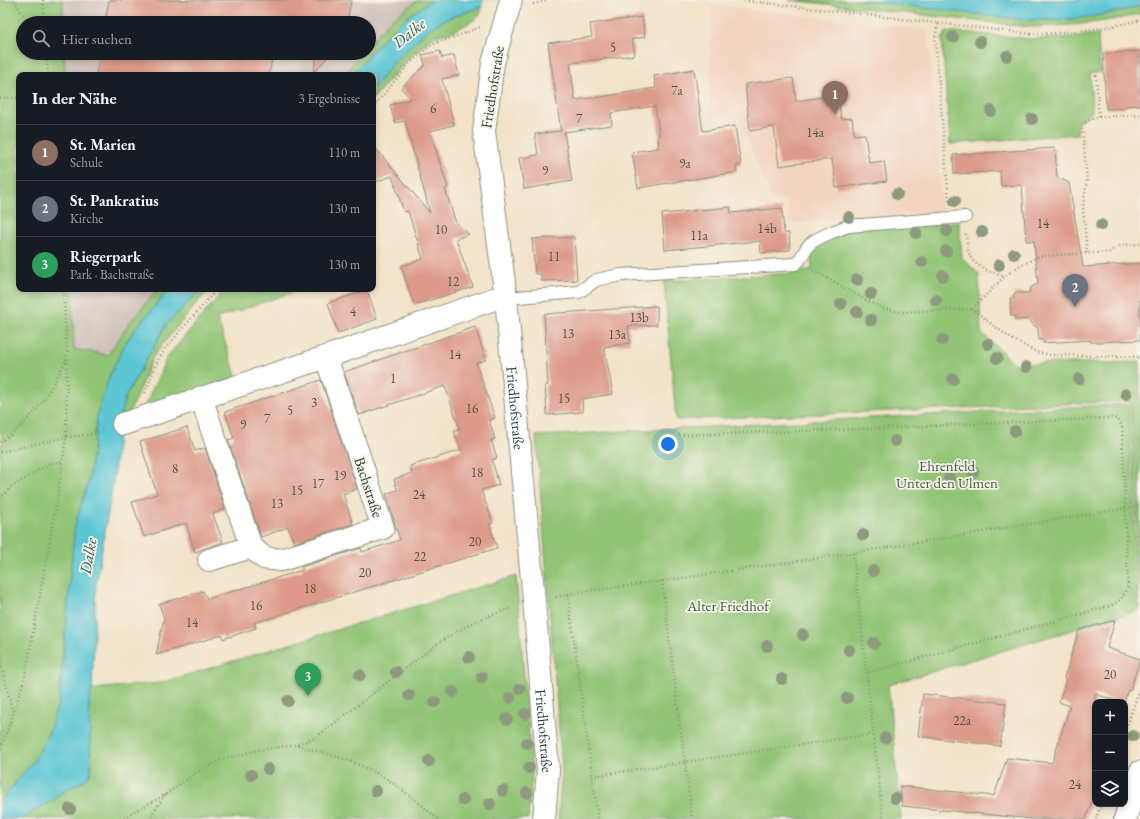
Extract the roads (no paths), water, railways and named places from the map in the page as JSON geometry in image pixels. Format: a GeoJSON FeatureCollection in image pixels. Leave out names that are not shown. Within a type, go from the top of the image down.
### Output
{"type":"FeatureCollection","features":[{"type":"Feature","properties":{"kind":"street","name":"Friedhofstraße"},"geometry":{"type":"LineString","coordinates":[[509,7],[493,63],[484,131],[506,298],[534,601],[548,770],[544,819]]}},
{"type":"Feature","properties":{"kind":"street"},"geometry":{"type":"LineString","coordinates":[[131,421],[326,357],[494,299],[506,298]]}},
{"type":"Feature","properties":{"kind":"street","name":"Bachstraße"},"geometry":{"type":"LineString","coordinates":[[251,547],[264,558],[281,560],[383,528],[326,357]]}},
{"type":"Feature","properties":{"kind":"street"},"geometry":{"type":"LineString","coordinates":[[201,397],[251,547],[209,560]]}},
{"type":"Feature","properties":{"kind":"street"},"geometry":{"type":"LineString","coordinates":[[1125,819],[1140,772]]}},
{"type":"Feature","properties":{"kind":"lane"},"geometry":{"type":"LineString","coordinates":[[506,298],[579,292],[596,280],[621,275],[795,264],[799,262],[808,244],[832,231],[848,226],[965,217]]}},
{"type":"Feature","properties":{"kind":"water","name":"Dalke"},"geometry":{"type":"Polygon","coordinates":[[[432,0],[501,0],[448,18],[428,29],[396,60],[376,84],[376,72],[355,72],[365,60],[376,60],[376,47],[409,15],[432,0]]]}},
{"type":"Feature","properties":{"kind":"water"},"geometry":{"type":"Polygon","coordinates":[[[859,0],[1140,0],[1140,6],[1083,18],[1025,20],[859,0]]]}},
{"type":"Feature","properties":{"kind":"water","name":"Dalke"},"geometry":{"type":"Polygon","coordinates":[[[166,292],[198,292],[166,325],[125,397],[120,418],[113,483],[96,584],[92,689],[89,704],[91,773],[85,780],[65,790],[23,819],[0,819],[0,802],[35,759],[49,732],[59,702],[75,525],[89,480],[97,417],[110,375],[126,342],[166,292]]]}},
{"type":"Feature","properties":{"kind":"place","name":"St. Marien"},"geometry":{"type":"Point","coordinates":[835,114]}},
{"type":"Feature","properties":{"kind":"place","name":"St. Pankratius"},"geometry":{"type":"Point","coordinates":[1075,307]}},
{"type":"Feature","properties":{"kind":"place","name":"Riegerpark"},"geometry":{"type":"Point","coordinates":[308,696]}},
{"type":"Feature","properties":{"kind":"park label","name":"Ehrenfeld Unter den Ulmen"},"geometry":{"type":"Point","coordinates":[947,474]}},
{"type":"Feature","properties":{"kind":"park label","name":"Alter Friedhof"},"geometry":{"type":"Point","coordinates":[728,605]}}]}
